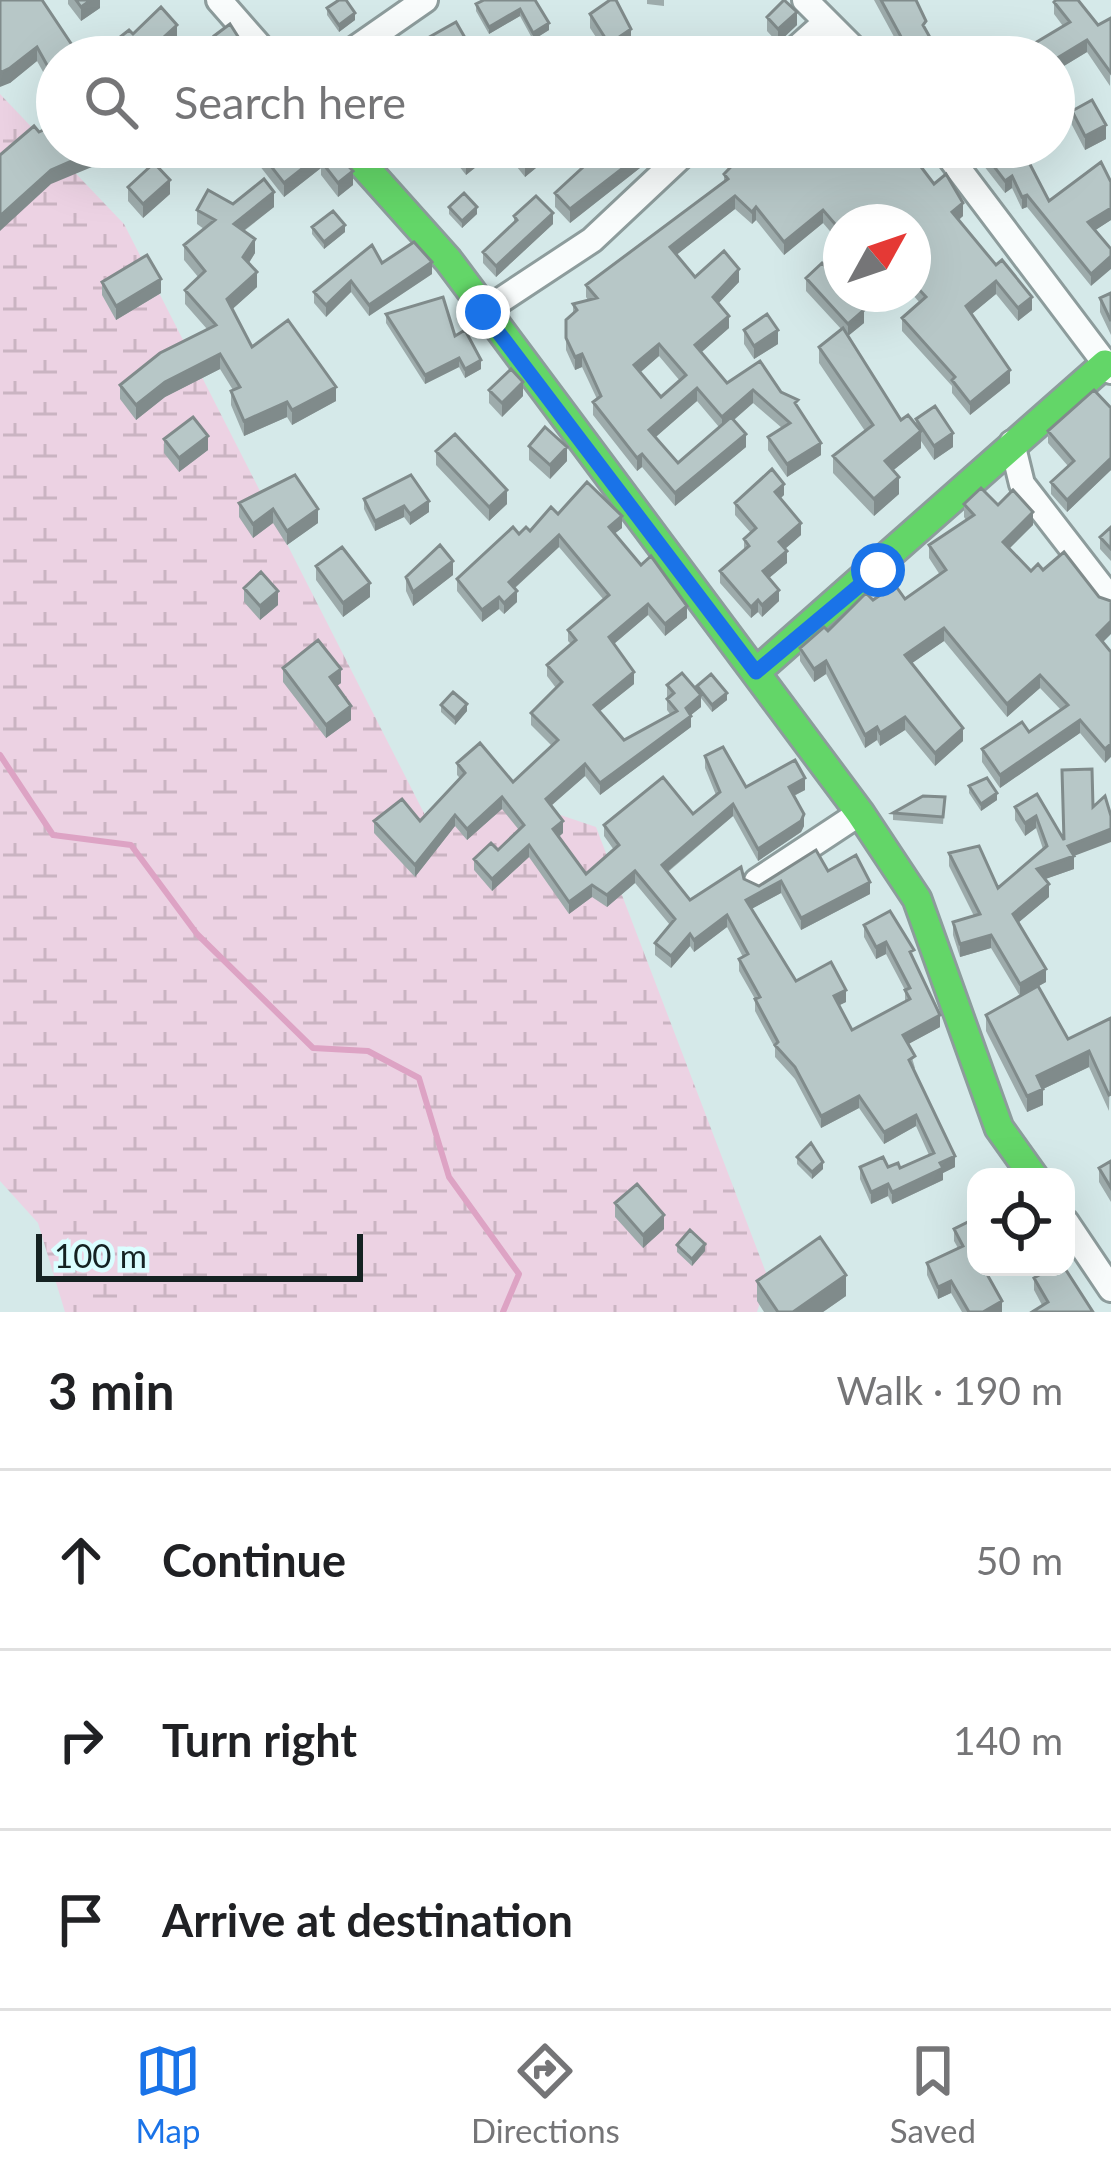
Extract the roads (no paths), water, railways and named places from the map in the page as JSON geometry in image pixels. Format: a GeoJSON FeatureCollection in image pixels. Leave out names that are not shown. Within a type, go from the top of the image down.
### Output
{"type":"FeatureCollection","features":[{"type":"Feature","properties":{"kind":"street"},"geometry":{"type":"LineString","coordinates":[[219,0],[251,36]]}},
{"type":"Feature","properties":{"kind":"street"},"geometry":{"type":"LineString","coordinates":[[373,36],[425,0]]}},
{"type":"Feature","properties":{"kind":"street"},"geometry":{"type":"LineString","coordinates":[[805,0],[839,36]]}},
{"type":"Feature","properties":{"kind":"street"},"geometry":{"type":"LineString","coordinates":[[811,36],[825,23]]}},
{"type":"Feature","properties":{"kind":"street"},"geometry":{"type":"LineString","coordinates":[[366,168],[448,260],[860,813],[917,899],[998,1128],[1027,1168]]}},
{"type":"Feature","properties":{"kind":"street"},"geometry":{"type":"LineString","coordinates":[[483,312],[592,241],[669,168]]}},
{"type":"Feature","properties":{"kind":"street"},"geometry":{"type":"LineString","coordinates":[[756,672],[878,570],[1012,443],[1108,368],[958,168]]}},
{"type":"Feature","properties":{"kind":"street"},"geometry":{"type":"LineString","coordinates":[[1012,443],[1022,484],[1111,599]]}},
{"type":"Feature","properties":{"kind":"street"},"geometry":{"type":"LineString","coordinates":[[757,881],[860,813]]}},
{"type":"Feature","properties":{"kind":"street"},"geometry":{"type":"LineString","coordinates":[[1075,1235],[1111,1289]]}},
{"type":"Feature","properties":{"kind":"waterway"},"geometry":{"type":"LineString","coordinates":[[0,755],[53,835],[131,845],[197,934],[313,1048],[368,1051],[419,1078],[449,1177],[519,1274],[503,1312]]}}]}
